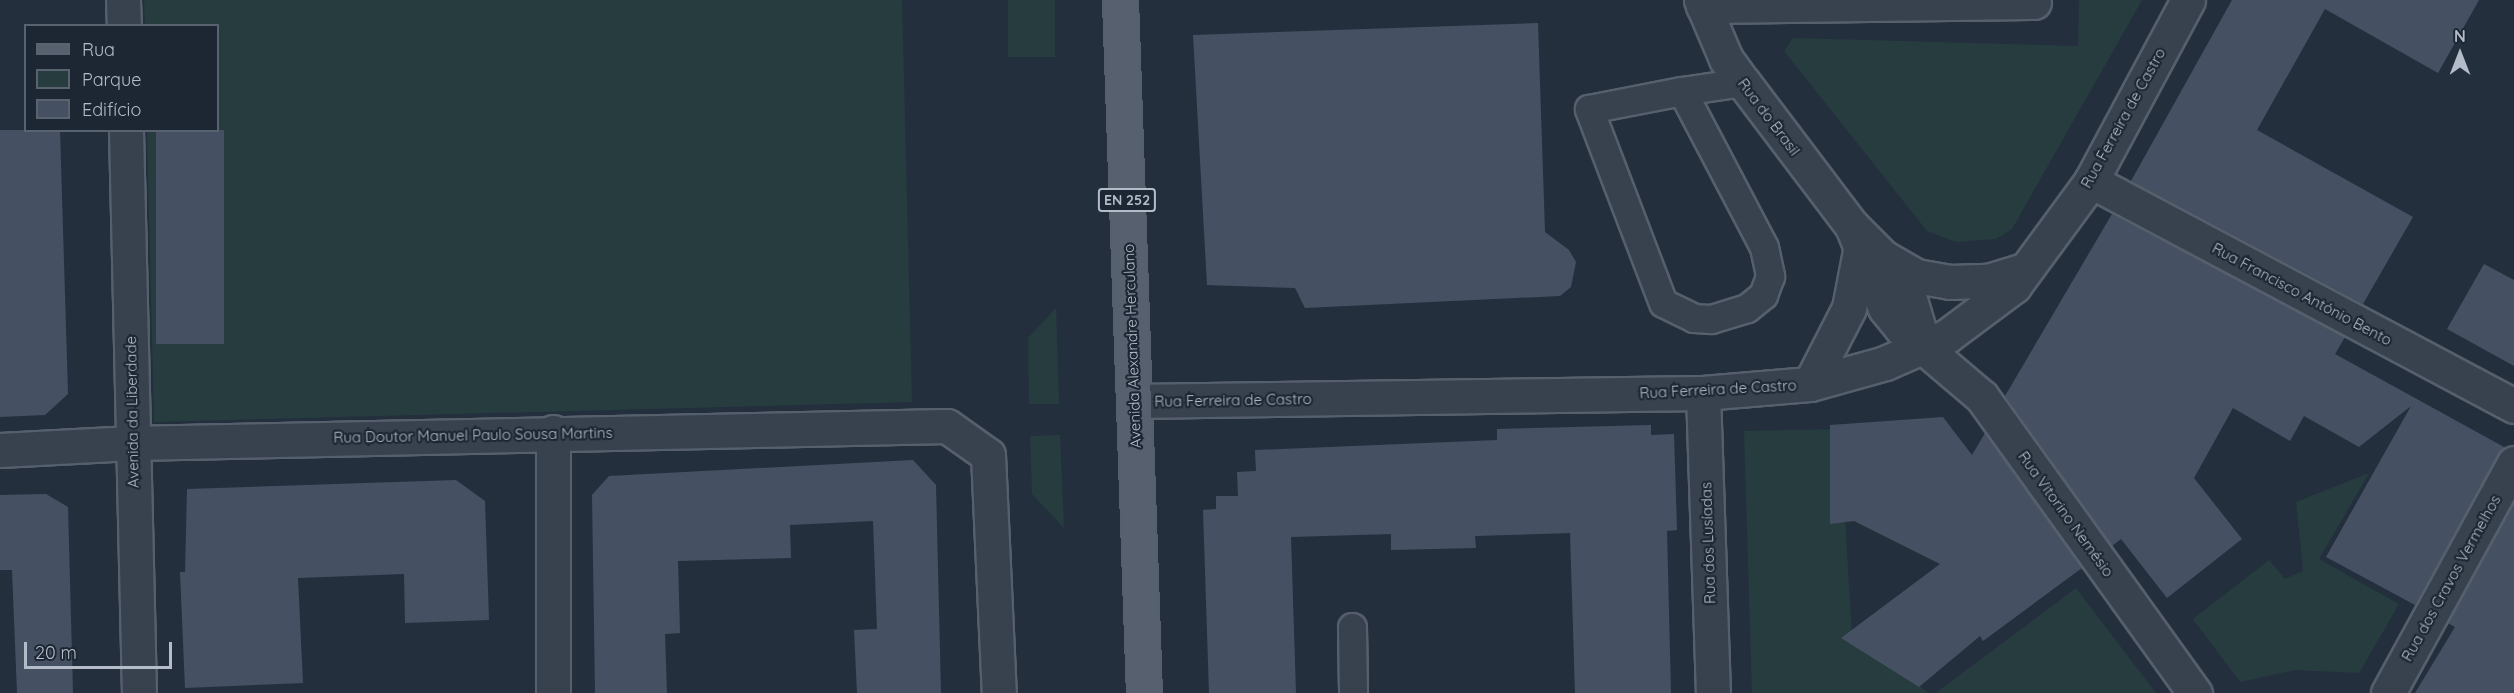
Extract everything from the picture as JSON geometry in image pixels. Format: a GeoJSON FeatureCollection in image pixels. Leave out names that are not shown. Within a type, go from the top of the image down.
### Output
{"type":"FeatureCollection","features":[{"type":"Feature","properties":{"kind":"main road","name":"Avenida Alexandre Herculano"},"geometry":{"type":"LineString","coordinates":[[1120,0],[1144,693]]}},
{"type":"Feature","properties":{"kind":"street"},"geometry":{"type":"LineString","coordinates":[[123,0],[124,24]]}},
{"type":"Feature","properties":{"kind":"street","name":"Rua Ferreira de Castro"},"geometry":{"type":"LineString","coordinates":[[1134,401],[1703,393],[1810,384],[1885,363],[1947,336],[2014,286],[2091,181],[2188,0]]}},
{"type":"Feature","properties":{"kind":"street"},"geometry":{"type":"LineString","coordinates":[[1702,3],[2034,2]]}},
{"type":"Feature","properties":{"kind":"street","name":"Rua do Brasil"},"geometry":{"type":"LineString","coordinates":[[1702,3],[1726,59],[1865,244]]}},
{"type":"Feature","properties":{"kind":"street","name":"Avenida da Liberdade"},"geometry":{"type":"LineString","coordinates":[[126,132],[139,693]]}},
{"type":"Feature","properties":{"kind":"street","name":"Rua Francisco António Bento"},"geometry":{"type":"LineString","coordinates":[[2091,181],[2514,406]]}},
{"type":"Feature","properties":{"kind":"street"},"geometry":{"type":"LineString","coordinates":[[1810,384],[1849,308],[1865,244],[1916,276],[1950,282],[1989,281],[2027,269]]}},
{"type":"Feature","properties":{"kind":"street","name":"Rua Vitorino Nemésio"},"geometry":{"type":"LineString","coordinates":[[1865,244],[1885,308],[1982,397],[2195,693]]}},
{"type":"Feature","properties":{"kind":"street","name":"Rua dos Lusíadas"},"geometry":{"type":"LineString","coordinates":[[1703,393],[1713,693]]}},
{"type":"Feature","properties":{"kind":"street","name":"Rua Doutor Manuel Paulo Sousa Martins"},"geometry":{"type":"LineString","coordinates":[[0,450],[132,443],[553,432],[947,426],[988,455],[999,693]]}},
{"type":"Feature","properties":{"kind":"street"},"geometry":{"type":"LineString","coordinates":[[553,432],[553,693]]}},
{"type":"Feature","properties":{"kind":"street","name":"Rua dos Cravos Vermelhos"},"geometry":{"type":"LineString","coordinates":[[2388,693],[2514,463]]}},
{"type":"Feature","properties":{"kind":"lane"},"geometry":{"type":"LineString","coordinates":[[1682,91],[1764,247],[1770,276],[1762,295],[1728,316],[1694,318],[1663,303],[1590,109],[1682,91],[1743,82]]}},
{"type":"Feature","properties":{"kind":"lane"},"geometry":{"type":"LineString","coordinates":[[1352,627],[1353,693]]}},
{"type":"Feature","properties":{"kind":"green space"},"geometry":{"type":"Polygon","coordinates":[[[144,0],[902,0],[912,402],[154,422],[147,132],[219,132],[219,24],[145,24],[144,0]]]}},
{"type":"Feature","properties":{"kind":"green space"},"geometry":{"type":"Polygon","coordinates":[[[1008,0],[1055,0],[1055,57],[1008,57],[1008,0]]]}},
{"type":"Feature","properties":{"kind":"green space"},"geometry":{"type":"Polygon","coordinates":[[[2079,0],[2142,0],[2012,229],[1996,239],[1956,242],[1927,231],[1784,51],[1793,38],[2078,46],[2079,0]]]}},
{"type":"Feature","properties":{"kind":"green space"},"geometry":{"type":"Polygon","coordinates":[[[1056,308],[1059,404],[1029,404],[1028,338],[1056,308]]]}},
{"type":"Feature","properties":{"kind":"green space"},"geometry":{"type":"Polygon","coordinates":[[[1840,429],[1852,637],[1929,693],[1752,693],[1744,431],[1840,429]]]}},
{"type":"Feature","properties":{"kind":"green space"},"geometry":{"type":"Polygon","coordinates":[[[1060,435],[1064,528],[1032,494],[1030,436],[1060,435]]]}},
{"type":"Feature","properties":{"kind":"green space"},"geometry":{"type":"Polygon","coordinates":[[[2369,473],[2319,559],[2399,604],[2359,673],[2295,670],[2240,682],[2193,619],[2269,560],[2285,579],[2303,571],[2296,502],[2369,473]]]}},
{"type":"Feature","properties":{"kind":"green space"},"geometry":{"type":"Polygon","coordinates":[[[2076,588],[2156,693],[1937,693],[1937,692],[2076,588]]]}},
{"type":"Feature","properties":{"kind":"building"},"geometry":{"type":"Polygon","coordinates":[[[2232,0],[2479,0],[2438,73],[2325,9],[2257,130],[2413,217],[2363,304],[2131,181],[2232,0]]]}},
{"type":"Feature","properties":{"kind":"building"},"geometry":{"type":"Polygon","coordinates":[[[1538,23],[1545,232],[1569,250],[1576,262],[1571,287],[1560,296],[1305,308],[1295,288],[1207,285],[1193,35],[1538,23]]]}},
{"type":"Feature","properties":{"kind":"building"},"geometry":{"type":"Polygon","coordinates":[[[0,130],[60,132],[68,394],[45,415],[0,417],[0,130]]]}},
{"type":"Feature","properties":{"kind":"building"},"geometry":{"type":"Polygon","coordinates":[[[219,130],[224,130],[224,344],[156,344],[156,132],[219,132],[219,130]]]}},
{"type":"Feature","properties":{"kind":"building"},"geometry":{"type":"Polygon","coordinates":[[[2112,214],[2345,337],[2335,354],[2504,447],[2415,605],[2326,557],[2411,406],[2359,447],[2304,416],[2290,441],[2233,408],[2194,478],[2242,539],[2167,598],[2121,539],[2112,546],[2005,396],[2112,214]]]}},
{"type":"Feature","properties":{"kind":"building"},"geometry":{"type":"Polygon","coordinates":[[[2484,264],[2514,280],[2514,366],[2447,329],[2484,264]]]}},
{"type":"Feature","properties":{"kind":"building"},"geometry":{"type":"Polygon","coordinates":[[[1943,417],[1972,455],[1985,433],[2082,568],[1983,641],[1980,636],[1919,687],[1841,638],[1940,564],[1854,521],[1830,524],[1830,425],[1943,417]]]}},
{"type":"Feature","properties":{"kind":"building"},"geometry":{"type":"Polygon","coordinates":[[[1651,425],[1651,435],[1674,434],[1677,530],[1667,531],[1671,693],[1575,693],[1570,533],[1475,536],[1476,548],[1391,550],[1391,534],[1291,537],[1296,693],[1209,693],[1203,510],[1216,509],[1216,496],[1238,496],[1237,472],[1256,471],[1255,450],[1497,440],[1497,429],[1651,425]]]}},
{"type":"Feature","properties":{"kind":"building"},"geometry":{"type":"Polygon","coordinates":[[[913,460],[936,485],[941,693],[857,693],[854,630],[877,629],[873,521],[790,525],[791,558],[678,561],[680,633],[665,634],[667,693],[595,693],[592,495],[609,476],[913,460]]]}},
{"type":"Feature","properties":{"kind":"building"},"geometry":{"type":"Polygon","coordinates":[[[456,480],[485,501],[489,620],[405,623],[404,574],[298,578],[303,683],[185,688],[180,572],[185,572],[187,489],[456,480]]]}},
{"type":"Feature","properties":{"kind":"building"},"geometry":{"type":"Polygon","coordinates":[[[46,494],[68,507],[73,693],[17,693],[12,570],[0,570],[0,495],[46,494]]]}},
{"type":"Feature","properties":{"kind":"building"},"geometry":{"type":"Polygon","coordinates":[[[2514,502],[2514,693],[2415,693],[2455,627],[2448,623],[2514,502]]]}}]}
